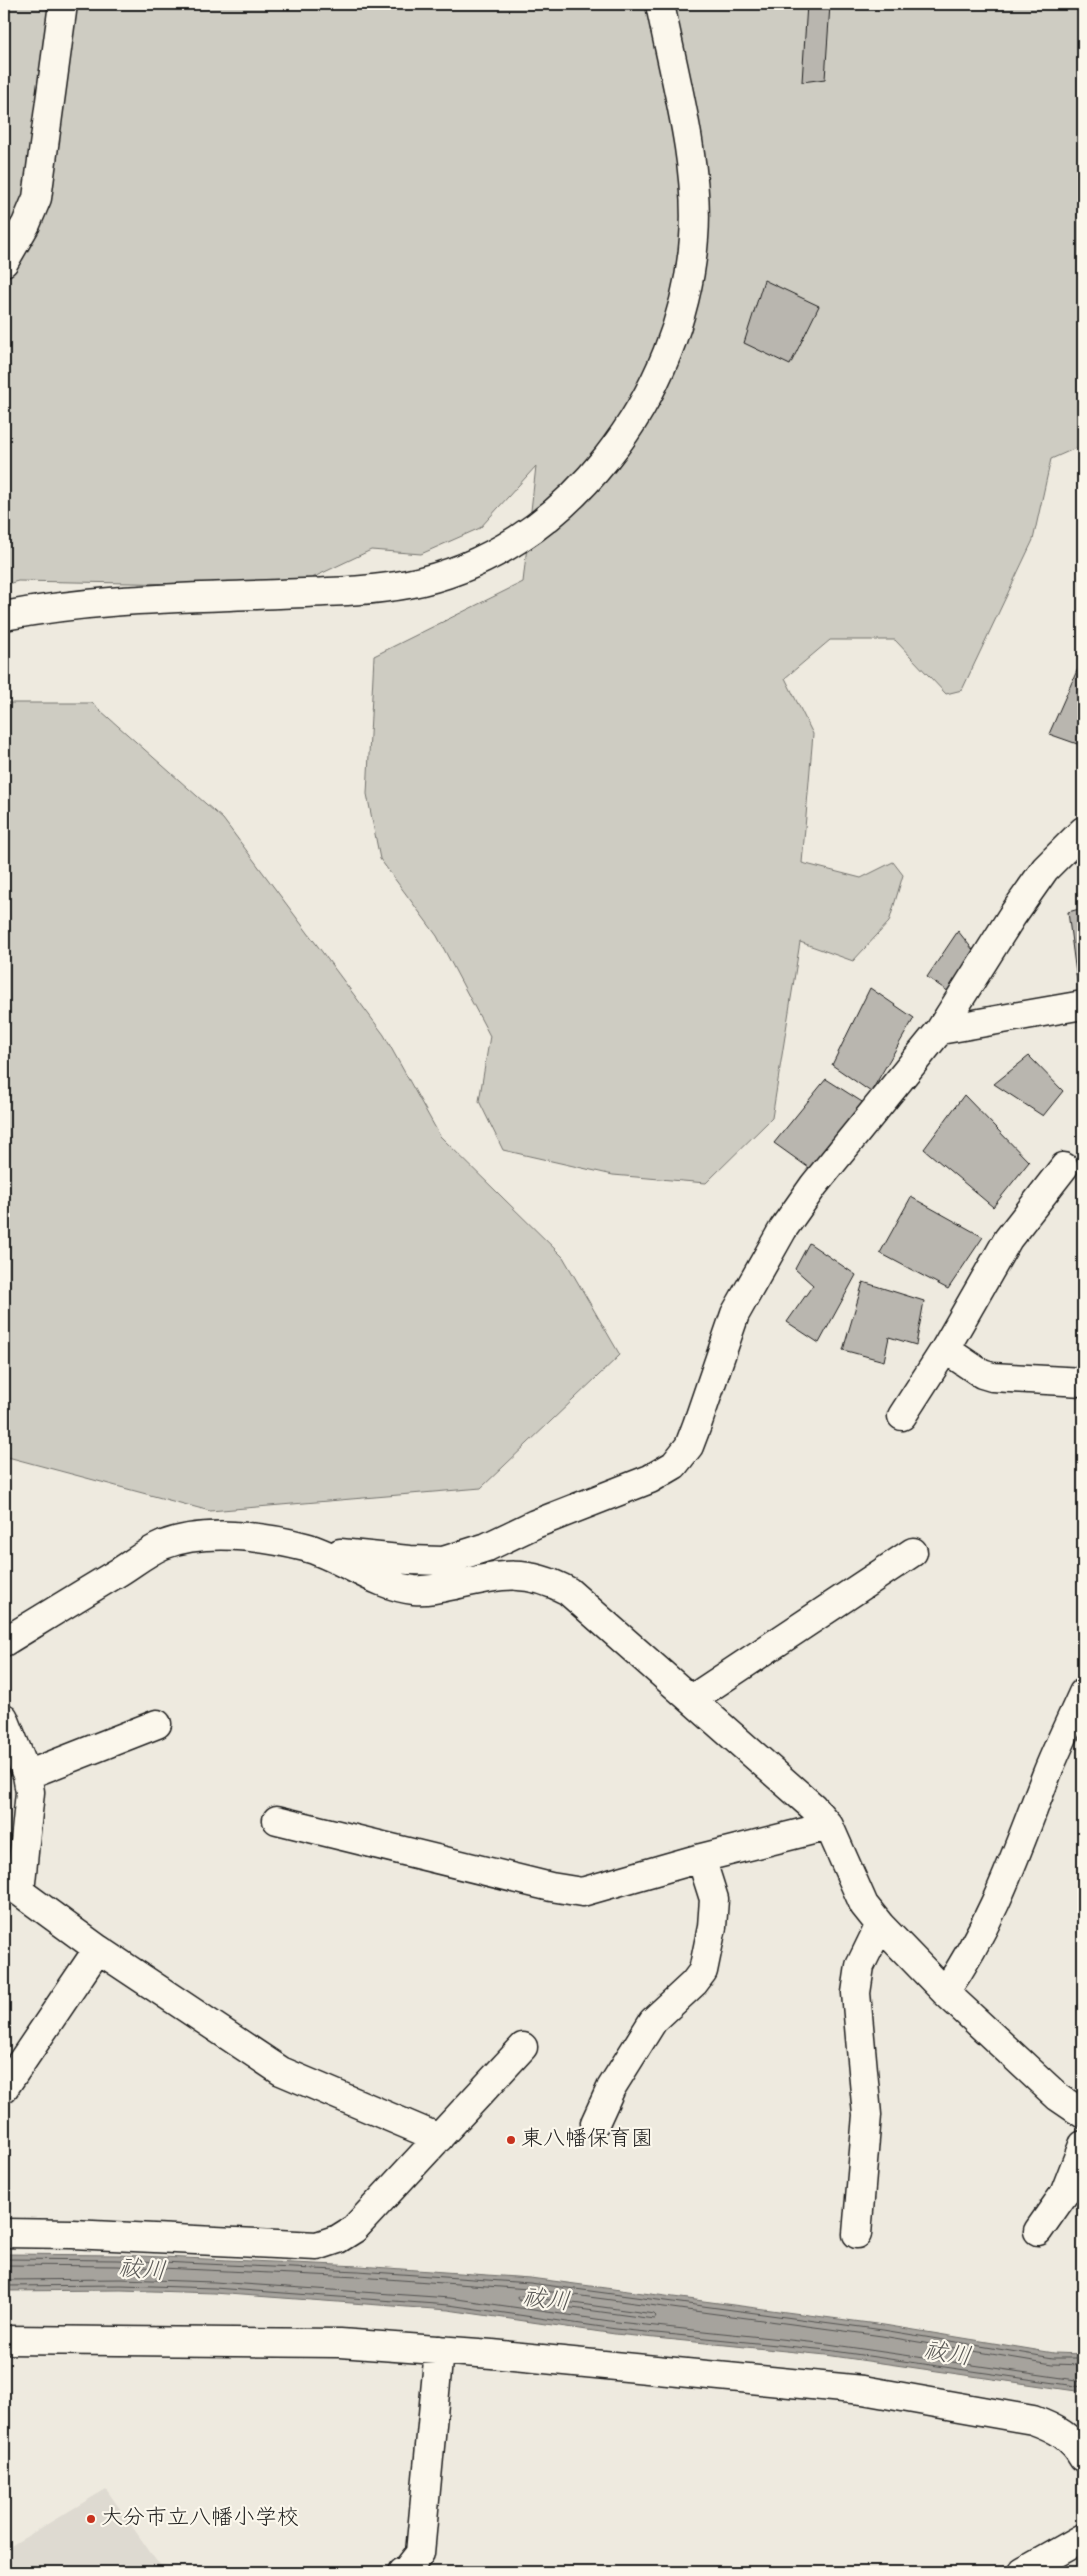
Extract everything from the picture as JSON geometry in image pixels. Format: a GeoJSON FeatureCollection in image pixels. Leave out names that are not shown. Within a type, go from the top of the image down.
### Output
{"type":"FeatureCollection","features":[{"type":"Feature","properties":{"kind":"street"},"geometry":{"type":"LineString","coordinates":[[4,262],[26,224],[37,198],[63,4]]}},
{"type":"Feature","properties":{"kind":"street"},"geometry":{"type":"LineString","coordinates":[[4,616],[82,603],[338,592],[411,583],[445,575],[486,557],[527,532],[567,501],[603,462],[656,382],[674,334],[688,283],[695,236],[688,146],[660,4]]}},
{"type":"Feature","properties":{"kind":"street"},"geometry":{"type":"LineString","coordinates":[[4,1642],[163,1545],[206,1536],[239,1536],[265,1538],[320,1551],[409,1560],[443,1561],[487,1547],[535,1524],[650,1479],[674,1465],[688,1446],[697,1425],[734,1314],[783,1229],[814,1185],[940,1030],[1045,869],[1083,830]]}},
{"type":"Feature","properties":{"kind":"street"},"geometry":{"type":"LineString","coordinates":[[940,1030],[1083,1005]]}},
{"type":"Feature","properties":{"kind":"street"},"geometry":{"type":"LineString","coordinates":[[902,1416],[945,1349],[1008,1239],[1064,1167]]}},
{"type":"Feature","properties":{"kind":"street"},"geometry":{"type":"LineString","coordinates":[[945,1349],[982,1374],[992,1377],[1083,1382]]}},
{"type":"Feature","properties":{"kind":"street"},"geometry":{"type":"LineString","coordinates":[[320,1551],[374,1577],[412,1590],[430,1590],[503,1574],[534,1578],[553,1583],[568,1592],[813,1807],[829,1826],[864,1904],[880,1925],[945,1992],[1058,2097],[1083,2114]]}},
{"type":"Feature","properties":{"kind":"street"},"geometry":{"type":"LineString","coordinates":[[692,1700],[913,1552]]}},
{"type":"Feature","properties":{"kind":"street"},"geometry":{"type":"LineString","coordinates":[[945,1992],[965,1963],[1006,1883],[1047,1774],[1083,1693]]}},
{"type":"Feature","properties":{"kind":"street"},"geometry":{"type":"LineString","coordinates":[[4,1718],[27,1774],[30,1792],[20,1892],[98,1949],[281,2071],[439,2138]]}},
{"type":"Feature","properties":{"kind":"street"},"geometry":{"type":"LineString","coordinates":[[27,1774],[157,1724]]}},
{"type":"Feature","properties":{"kind":"street"},"geometry":{"type":"LineString","coordinates":[[277,1820],[551,1887],[582,1892],[701,1858],[829,1826]]}},
{"type":"Feature","properties":{"kind":"street"},"geometry":{"type":"LineString","coordinates":[[595,2123],[611,2088],[653,2021],[694,1983],[703,1971],[712,1927],[714,1899],[701,1858]]}},
{"type":"Feature","properties":{"kind":"street"},"geometry":{"type":"LineString","coordinates":[[856,2234],[867,2115],[856,1993],[860,1966],[880,1925]]}},
{"type":"Feature","properties":{"kind":"street"},"geometry":{"type":"LineString","coordinates":[[4,2088],[98,1949]]}},
{"type":"Feature","properties":{"kind":"street"},"geometry":{"type":"LineString","coordinates":[[4,2233],[72,2234],[317,2246],[338,2239],[354,2229],[523,2047]]}},
{"type":"Feature","properties":{"kind":"street"},"geometry":{"type":"LineString","coordinates":[[1038,2232],[1064,2194],[1083,2145]]}},
{"type":"Feature","properties":{"kind":"street"},"geometry":{"type":"LineString","coordinates":[[4,2340],[293,2342],[439,2350],[863,2390],[1033,2420],[1056,2428],[1077,2445],[1083,2457]]}},
{"type":"Feature","properties":{"kind":"street"},"geometry":{"type":"LineString","coordinates":[[402,2572],[406,2571],[420,2552],[439,2350]]}},
{"type":"Feature","properties":{"kind":"street"},"geometry":{"type":"LineString","coordinates":[[1023,2572],[1083,2538]]}},
{"type":"Feature","properties":{"kind":"shaded area"},"geometry":{"type":"Polygon","coordinates":[[[4,4],[1083,4],[1083,445],[1051,459],[1033,540],[962,690],[946,694],[895,640],[830,640],[785,678],[813,734],[802,863],[861,878],[893,862],[903,875],[889,922],[853,961],[800,942],[772,1118],[706,1183],[613,1175],[503,1150],[479,1101],[490,1036],[437,936],[380,859],[367,794],[374,656],[523,582],[536,466],[480,528],[421,554],[371,550],[295,586],[18,581],[4,585],[4,4]]]}},
{"type":"Feature","properties":{"kind":"shaded area"},"geometry":{"type":"Polygon","coordinates":[[[4,703],[92,703],[223,819],[384,1035],[440,1136],[563,1257],[620,1355],[481,1488],[210,1511],[4,1456],[4,703]]]}},
{"type":"Feature","properties":{"kind":"shaded area","name":"大分市立八幡小学校"},"geometry":{"type":"Polygon","coordinates":[[[106,2489],[164,2572],[4,2572],[4,2550],[106,2489]]]}},
{"type":"Feature","properties":{"kind":"water","name":"祓川"},"geometry":{"type":"Polygon","coordinates":[[[4,2254],[118,2255],[359,2266],[530,2278],[884,2325],[1054,2353],[1083,2354],[1083,2392],[826,2355],[615,2334],[448,2310],[214,2293],[121,2290],[4,2291],[4,2254]]]}},
{"type":"Feature","properties":{"kind":"building"},"geometry":{"type":"Polygon","coordinates":[[[807,4],[830,5],[825,79],[802,82],[807,4]]]}},
{"type":"Feature","properties":{"kind":"building"},"geometry":{"type":"Polygon","coordinates":[[[764,280],[819,306],[790,365],[744,343],[764,280]]]}},
{"type":"Feature","properties":{"kind":"building"},"geometry":{"type":"Polygon","coordinates":[[[1083,657],[1083,746],[1049,734],[1083,657]]]}},
{"type":"Feature","properties":{"kind":"building"},"geometry":{"type":"Polygon","coordinates":[[[1083,908],[1083,988],[1078,989],[1068,912],[1083,908]]]}},
{"type":"Feature","properties":{"kind":"building"},"geometry":{"type":"Polygon","coordinates":[[[958,931],[977,955],[949,992],[927,977],[958,931]]]}},
{"type":"Feature","properties":{"kind":"building"},"geometry":{"type":"Polygon","coordinates":[[[870,988],[914,1018],[871,1092],[832,1065],[870,988]]]}},
{"type":"Feature","properties":{"kind":"building"},"geometry":{"type":"Polygon","coordinates":[[[1029,1056],[1063,1091],[1043,1116],[994,1084],[1029,1056]]]}},
{"type":"Feature","properties":{"kind":"building"},"geometry":{"type":"Polygon","coordinates":[[[826,1079],[870,1107],[809,1168],[774,1143],[826,1079]]]}},
{"type":"Feature","properties":{"kind":"building"},"geometry":{"type":"Polygon","coordinates":[[[964,1095],[1029,1162],[993,1207],[924,1149],[964,1095]]]}},
{"type":"Feature","properties":{"kind":"building"},"geometry":{"type":"Polygon","coordinates":[[[911,1197],[983,1237],[948,1289],[880,1253],[911,1197]]]}},
{"type":"Feature","properties":{"kind":"building"},"geometry":{"type":"Polygon","coordinates":[[[809,1243],[856,1275],[819,1343],[787,1322],[813,1285],[795,1269],[809,1243]]]}},
{"type":"Feature","properties":{"kind":"building"},"geometry":{"type":"Polygon","coordinates":[[[863,1282],[924,1301],[916,1345],[889,1337],[884,1361],[843,1350],[863,1282]]]}},
{"type":"Feature","properties":{"kind":"place","name":"東八幡保育園"},"geometry":{"type":"Point","coordinates":[511,2140]}},
{"type":"Feature","properties":{"kind":"place","name":"大分市立八幡小学校"},"geometry":{"type":"Point","coordinates":[91,2519]}}]}
